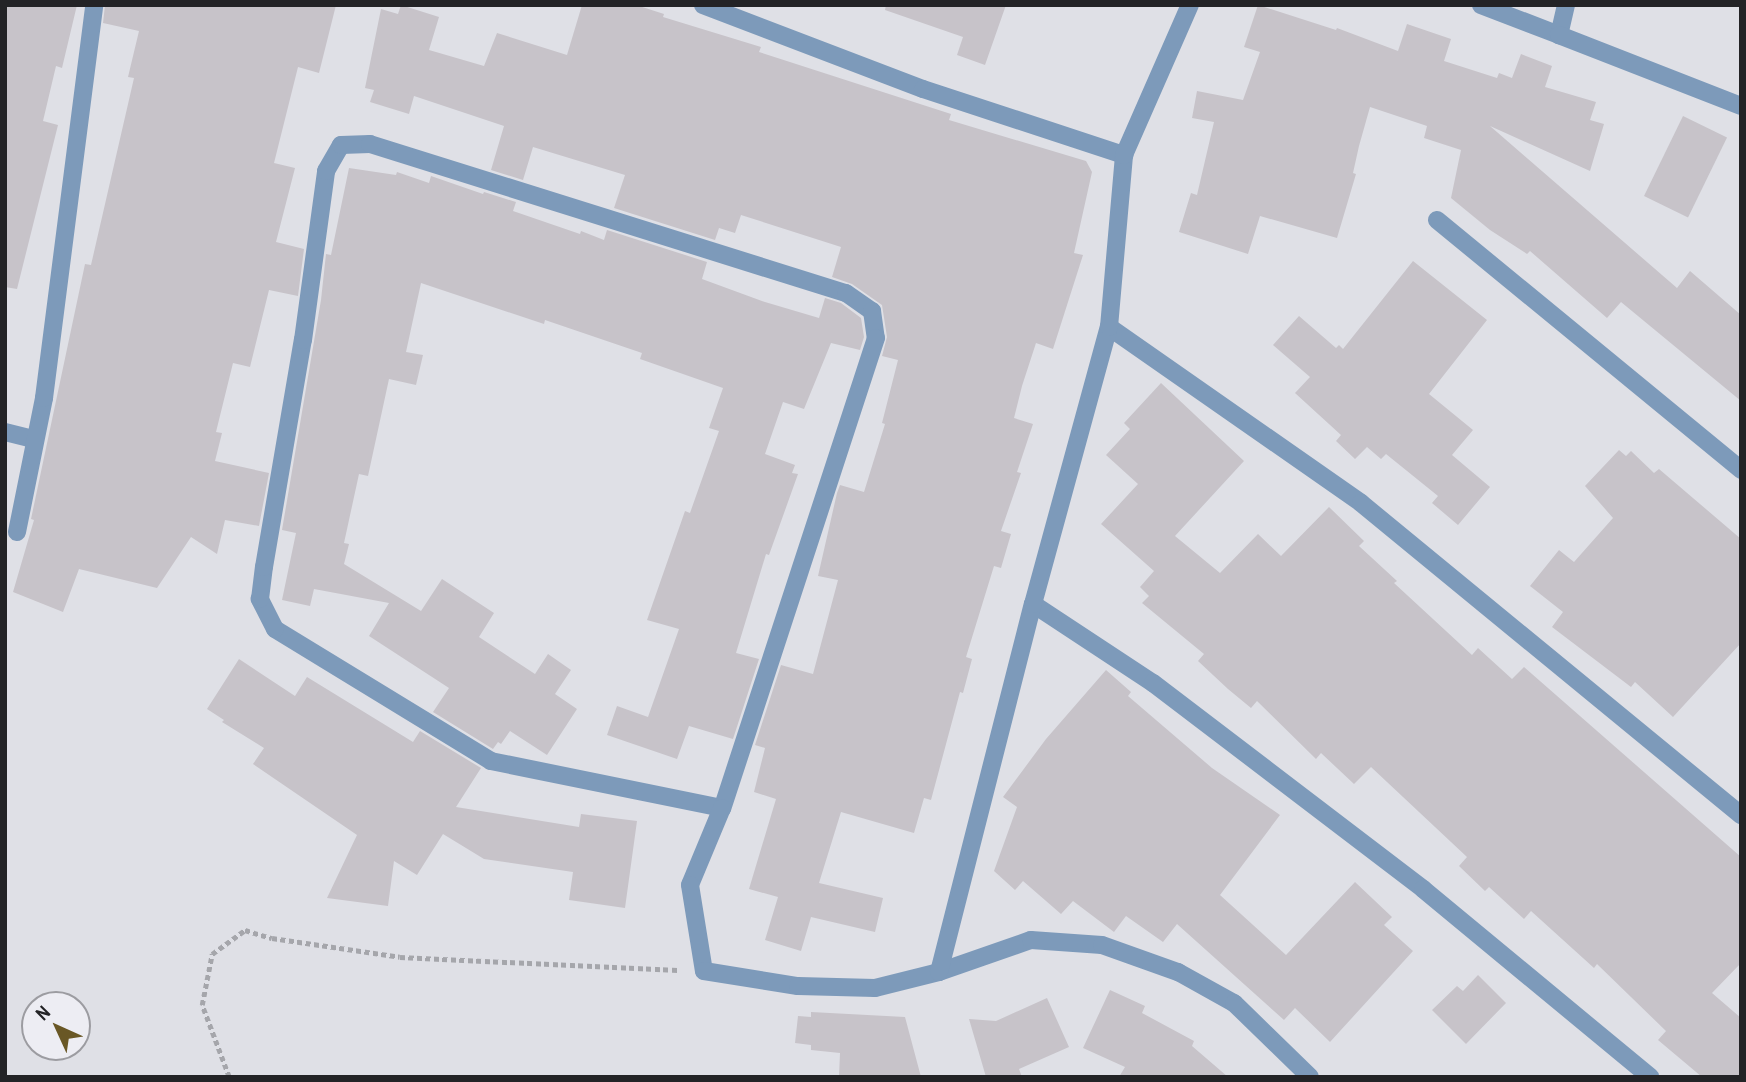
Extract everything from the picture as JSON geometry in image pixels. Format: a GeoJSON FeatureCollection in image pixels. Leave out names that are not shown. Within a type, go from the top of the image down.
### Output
{"type":"FeatureCollection","features":[{"type":"Feature","properties":{"kind":"street"},"geometry":{"type":"LineString","coordinates":[[17,532],[33,439],[44,398],[94,5]]}},
{"type":"Feature","properties":{"kind":"street"},"geometry":{"type":"LineString","coordinates":[[702,5],[923,89],[1124,155]]}},
{"type":"Feature","properties":{"kind":"street"},"geometry":{"type":"LineString","coordinates":[[939,972],[1033,604],[1109,327],[1124,155],[1190,5]]}},
{"type":"Feature","properties":{"kind":"street"},"geometry":{"type":"LineString","coordinates":[[1481,5],[1741,106]]}},
{"type":"Feature","properties":{"kind":"street"},"geometry":{"type":"LineString","coordinates":[[1559,35],[1566,5]]}},
{"type":"Feature","properties":{"kind":"street"},"geometry":{"type":"LineString","coordinates":[[722,808],[491,761],[275,629],[260,599],[264,567],[303,340],[326,171],[341,145],[370,144],[846,293],[872,311],[876,338],[722,808],[690,885],[704,971],[798,986],[875,988],[939,972],[1031,940],[1102,945],[1178,972],[1234,1003],[1310,1077]]}},
{"type":"Feature","properties":{"kind":"street"},"geometry":{"type":"LineString","coordinates":[[1437,220],[1741,470]]}},
{"type":"Feature","properties":{"kind":"street"},"geometry":{"type":"LineString","coordinates":[[1109,327],[1361,503],[1741,815]]}},
{"type":"Feature","properties":{"kind":"street"},"geometry":{"type":"LineString","coordinates":[[5,432],[33,439]]}},
{"type":"Feature","properties":{"kind":"street"},"geometry":{"type":"LineString","coordinates":[[1033,604],[1153,683],[1218,732],[1423,890],[1650,1077]]}},
{"type":"Feature","properties":{"kind":"path"},"geometry":{"type":"LineString","coordinates":[[229,1077],[202,1004],[212,954],[245,930],[272,937],[400,957],[704,971]]}},
{"type":"Feature","properties":{"kind":"building"},"geometry":{"type":"Polygon","coordinates":[[[5,5],[77,5],[62,68],[56,66],[43,121],[58,125],[17,289],[5,287],[5,5]]]}},
{"type":"Feature","properties":{"kind":"building"},"geometry":{"type":"Polygon","coordinates":[[[105,5],[336,5],[319,73],[298,67],[274,163],[295,168],[276,242],[304,249],[298,296],[269,290],[250,367],[233,363],[216,432],[222,433],[215,461],[269,473],[259,526],[225,520],[217,554],[191,537],[157,588],[79,569],[63,612],[13,592],[34,520],[31,519],[85,264],[91,265],[134,78],[128,77],[139,31],[103,23],[105,5]]]}},
{"type":"Feature","properties":{"kind":"building"},"geometry":{"type":"Polygon","coordinates":[[[401,5],[439,17],[429,50],[484,66],[497,33],[567,55],[582,5],[636,5],[664,14],[663,17],[761,47],[759,52],[951,114],[949,120],[1086,161],[1092,172],[1074,253],[1083,255],[1053,349],[1036,343],[1022,386],[1014,418],[1033,424],[1017,472],[1021,473],[1001,531],[1011,534],[1001,568],[994,566],[966,657],[972,659],[963,693],[960,692],[931,800],[924,798],[914,833],[841,812],[819,883],[883,898],[875,932],[811,917],[801,951],[765,940],[778,897],[749,889],[776,799],[754,792],[765,748],[755,745],[781,665],[813,674],[838,580],[818,576],[837,493],[840,485],[864,492],[885,424],[882,423],[898,360],[882,356],[887,337],[882,305],[852,284],[832,277],[841,247],[741,215],[735,233],[719,228],[715,240],[614,208],[625,175],[533,147],[523,180],[491,170],[504,126],[414,96],[409,114],[370,102],[374,90],[365,88],[381,9],[398,14],[401,5]]]}},
{"type":"Feature","properties":{"kind":"building"},"geometry":{"type":"Polygon","coordinates":[[[886,5],[1006,5],[985,65],[957,55],[963,37],[885,10],[886,5]]]}},
{"type":"Feature","properties":{"kind":"building"},"geometry":{"type":"Polygon","coordinates":[[[1258,5],[1336,30],[1337,28],[1398,51],[1407,24],[1451,39],[1444,61],[1497,78],[1499,73],[1512,78],[1521,54],[1552,66],[1545,87],[1596,102],[1590,120],[1604,124],[1590,171],[1490,126],[1677,288],[1690,271],[1741,315],[1741,401],[1621,302],[1607,318],[1530,251],[1527,254],[1490,230],[1451,198],[1461,150],[1424,138],[1427,126],[1370,107],[1353,173],[1356,174],[1337,238],[1260,216],[1248,254],[1179,232],[1191,193],[1197,195],[1214,122],[1192,118],[1197,91],[1243,100],[1260,52],[1244,47],[1258,5]]]}},
{"type":"Feature","properties":{"kind":"building"},"geometry":{"type":"Polygon","coordinates":[[[1683,116],[1727,137],[1688,217],[1644,196],[1683,116]]]}},
{"type":"Feature","properties":{"kind":"building"},"geometry":{"type":"Polygon","coordinates":[[[349,168],[396,175],[397,172],[429,183],[431,176],[516,202],[513,211],[580,234],[581,231],[604,240],[607,230],[707,262],[702,279],[765,302],[819,318],[825,298],[841,303],[861,318],[864,337],[860,350],[831,343],[804,409],[783,402],[765,454],[795,465],[792,473],[798,474],[769,555],[766,554],[736,653],[759,659],[733,739],[689,726],[677,759],[607,735],[617,706],[648,717],[679,629],[647,620],[685,511],[690,513],[719,431],[709,428],[723,388],[640,359],[642,353],[545,320],[544,324],[421,283],[406,352],[423,355],[416,385],[389,379],[368,476],[359,474],[344,543],[349,544],[344,564],[421,611],[442,579],[494,613],[479,637],[535,674],[548,654],[571,670],[555,694],[577,709],[547,755],[510,731],[501,744],[498,742],[493,749],[433,712],[449,688],[369,636],[389,603],[314,589],[310,606],[282,600],[296,533],[282,530],[321,300],[326,254],[331,255],[349,168]]]}},
{"type":"Feature","properties":{"kind":"building"},"geometry":{"type":"Polygon","coordinates":[[[1413,261],[1487,320],[1429,394],[1473,430],[1452,455],[1490,487],[1458,525],[1432,503],[1438,496],[1386,454],[1381,459],[1367,447],[1355,459],[1336,441],[1341,435],[1295,393],[1310,377],[1273,345],[1299,316],[1336,348],[1339,345],[1343,349],[1413,261]]]}},
{"type":"Feature","properties":{"kind":"building"},"geometry":{"type":"Polygon","coordinates":[[[1161,383],[1244,461],[1175,536],[1220,573],[1258,534],[1281,556],[1329,507],[1364,541],[1359,546],[1397,581],[1394,583],[1472,655],[1478,648],[1512,679],[1524,667],[1741,857],[1741,963],[1712,993],[1741,1018],[1741,1077],[1702,1077],[1658,1040],[1666,1031],[1597,964],[1594,968],[1531,911],[1524,919],[1489,887],[1485,891],[1459,866],[1467,857],[1371,767],[1354,784],[1321,753],[1316,759],[1257,701],[1251,708],[1228,689],[1198,661],[1204,654],[1142,603],[1149,596],[1140,587],[1154,571],[1101,524],[1138,484],[1106,455],[1130,429],[1124,423],[1161,383]]]}},
{"type":"Feature","properties":{"kind":"building"},"geometry":{"type":"Polygon","coordinates":[[[1619,450],[1626,456],[1631,451],[1654,473],[1659,469],[1741,539],[1741,643],[1673,717],[1635,682],[1631,687],[1552,627],[1563,612],[1530,586],[1559,550],[1574,562],[1613,518],[1585,486],[1619,450]]]}},
{"type":"Feature","properties":{"kind":"building"},"geometry":{"type":"Polygon","coordinates":[[[239,659],[295,696],[307,677],[413,742],[420,731],[481,768],[456,807],[579,827],[581,814],[637,821],[625,908],[569,900],[573,872],[484,859],[443,834],[417,875],[394,861],[388,906],[327,898],[357,835],[253,764],[264,748],[222,722],[224,720],[207,709],[239,659]]]}},
{"type":"Feature","properties":{"kind":"building"},"geometry":{"type":"Polygon","coordinates":[[[1106,670],[1131,692],[1128,696],[1212,768],[1280,815],[1220,895],[1286,955],[1355,882],[1392,917],[1384,925],[1413,951],[1330,1042],[1295,1008],[1284,1020],[1177,924],[1163,942],[1126,916],[1114,932],[1073,901],[1061,914],[1023,881],[1015,890],[994,871],[1017,807],[1003,797],[1046,739],[1106,670]]]}},
{"type":"Feature","properties":{"kind":"building"},"geometry":{"type":"Polygon","coordinates":[[[1478,975],[1506,1003],[1466,1044],[1432,1010],[1457,986],[1463,991],[1478,975]]]}},
{"type":"Feature","properties":{"kind":"building"},"geometry":{"type":"Polygon","coordinates":[[[1110,990],[1145,1006],[1142,1013],[1194,1041],[1192,1046],[1228,1077],[1119,1077],[1125,1067],[1083,1048],[1110,990]]]}},
{"type":"Feature","properties":{"kind":"building"},"geometry":{"type":"Polygon","coordinates":[[[1047,998],[1069,1047],[1019,1069],[1022,1077],[986,1077],[969,1019],[996,1021],[1047,998]]]}},
{"type":"Feature","properties":{"kind":"building"},"geometry":{"type":"Polygon","coordinates":[[[811,1012],[905,1017],[921,1077],[839,1077],[840,1053],[811,1050],[811,1045],[795,1043],[798,1016],[811,1017],[811,1012]]]}}]}
